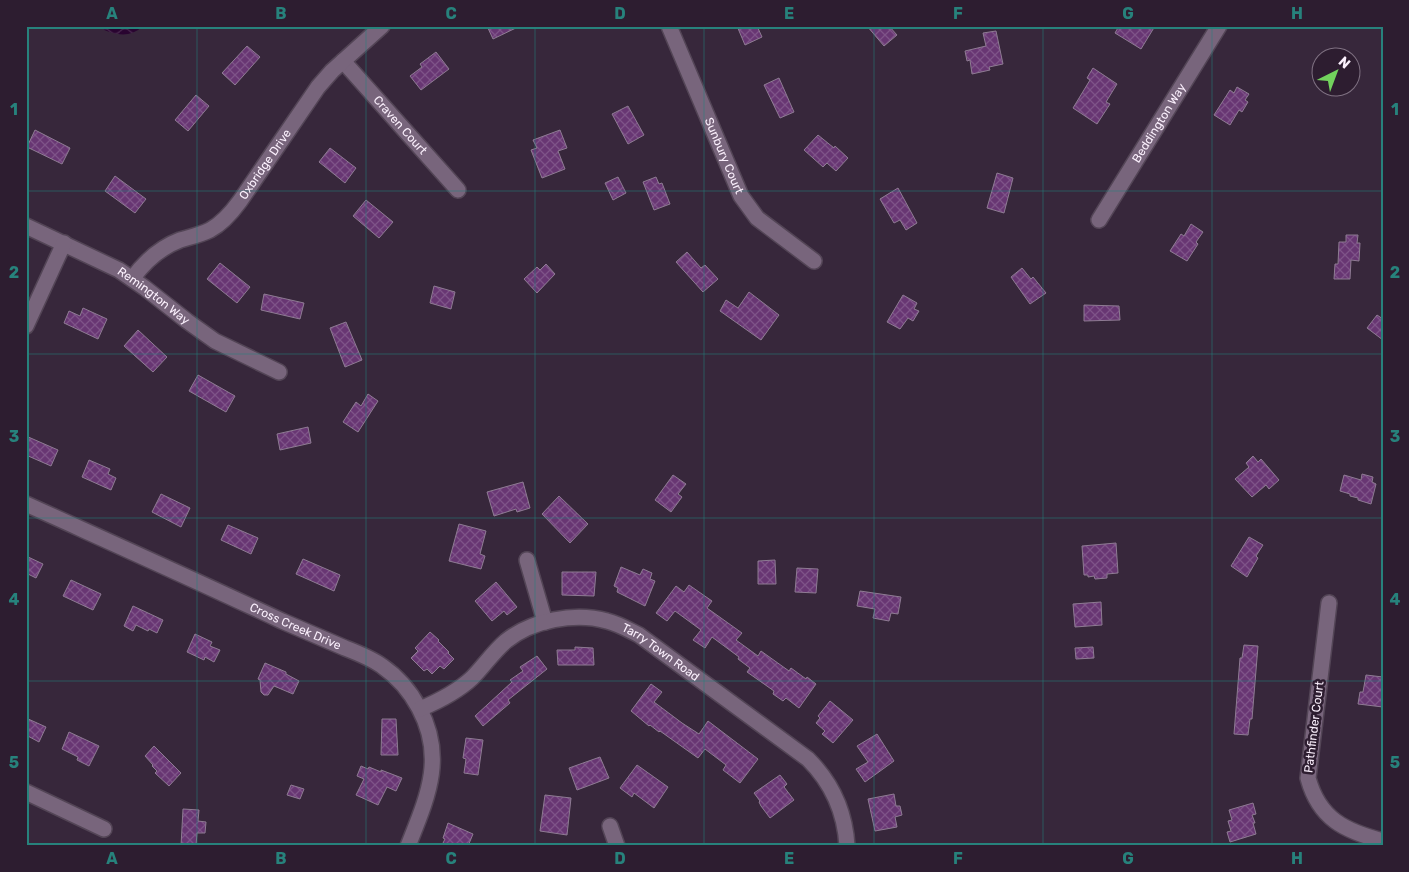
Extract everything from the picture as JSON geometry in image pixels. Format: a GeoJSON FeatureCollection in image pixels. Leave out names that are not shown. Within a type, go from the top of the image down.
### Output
{"type":"FeatureCollection","features":[{"type":"Feature","properties":{"kind":"street","name":"Oxbridge Drive"},"geometry":{"type":"LineString","coordinates":[[132,279],[144,263],[159,250],[180,240],[211,230],[226,218],[240,201],[314,92],[343,61],[382,26]]}},
{"type":"Feature","properties":{"kind":"street","name":"Sunbury Court"},"geometry":{"type":"LineString","coordinates":[[669,26],[741,196],[757,218],[814,261]]}},
{"type":"Feature","properties":{"kind":"street","name":"Beddington Way"},"geometry":{"type":"LineString","coordinates":[[1100,220],[1219,26]]}},
{"type":"Feature","properties":{"kind":"street","name":"Craven Court"},"geometry":{"type":"LineString","coordinates":[[343,61],[458,190]]}},
{"type":"Feature","properties":{"kind":"street","name":"Remington Way"},"geometry":{"type":"LineString","coordinates":[[26,226],[104,262],[132,279],[215,341],[279,372]]}},
{"type":"Feature","properties":{"kind":"street"},"geometry":{"type":"LineString","coordinates":[[26,326],[64,243]]}},
{"type":"Feature","properties":{"kind":"street","name":"Cross Creek Drive"},"geometry":{"type":"LineString","coordinates":[[26,504],[292,625],[370,658],[399,680],[411,694],[420,710],[431,739],[433,764],[428,797],[408,846]]}},
{"type":"Feature","properties":{"kind":"street"},"geometry":{"type":"LineString","coordinates":[[527,560],[545,622]]}},
{"type":"Feature","properties":{"kind":"street","name":"Pathfinder Court"},"geometry":{"type":"LineString","coordinates":[[1329,603],[1308,778],[1312,795],[1334,821],[1354,832],[1383,841]]}},
{"type":"Feature","properties":{"kind":"street","name":"Tarry Town Road"},"geometry":{"type":"LineString","coordinates":[[420,710],[452,694],[472,678],[507,641],[518,634],[545,622],[579,617],[607,621],[638,635],[793,747],[818,769],[835,794],[844,820],[847,846]]}},
{"type":"Feature","properties":{"kind":"street"},"geometry":{"type":"LineString","coordinates":[[26,792],[104,829]]}},
{"type":"Feature","properties":{"kind":"street"},"geometry":{"type":"LineString","coordinates":[[610,826],[617,846]]}},
{"type":"Feature","properties":{"kind":"water"},"geometry":{"type":"Polygon","coordinates":[[[95,26],[143,26],[132,33],[120,34],[95,26]]]}},
{"type":"Feature","properties":{"kind":"building"},"geometry":{"type":"Polygon","coordinates":[[[487,26],[520,26],[493,39],[487,26]]]}},
{"type":"Feature","properties":{"kind":"building"},"geometry":{"type":"Polygon","coordinates":[[[737,26],[757,26],[762,37],[745,45],[737,26]]]}},
{"type":"Feature","properties":{"kind":"building"},"geometry":{"type":"Polygon","coordinates":[[[867,26],[889,26],[897,35],[884,46],[867,26]]]}},
{"type":"Feature","properties":{"kind":"building"},"geometry":{"type":"Polygon","coordinates":[[[1119,26],[1155,26],[1141,49],[1115,33],[1119,26]]]}},
{"type":"Feature","properties":{"kind":"building"},"geometry":{"type":"Polygon","coordinates":[[[996,31],[1003,64],[989,67],[990,70],[972,74],[970,60],[967,61],[965,51],[986,46],[983,33],[996,31]]]}},
{"type":"Feature","properties":{"kind":"building"},"geometry":{"type":"Polygon","coordinates":[[[247,46],[260,57],[235,85],[222,73],[247,46]]]}},
{"type":"Feature","properties":{"kind":"building"},"geometry":{"type":"Polygon","coordinates":[[[436,52],[449,69],[421,90],[410,76],[422,67],[420,64],[436,52]]]}},
{"type":"Feature","properties":{"kind":"building"},"geometry":{"type":"Polygon","coordinates":[[[1093,68],[1117,84],[1106,102],[1110,104],[1097,124],[1073,108],[1090,80],[1087,78],[1093,68]]]}},
{"type":"Feature","properties":{"kind":"building"},"geometry":{"type":"Polygon","coordinates":[[[779,78],[794,112],[780,118],[764,85],[779,78]]]}},
{"type":"Feature","properties":{"kind":"building"},"geometry":{"type":"Polygon","coordinates":[[[1237,87],[1249,94],[1245,100],[1248,102],[1242,112],[1239,110],[1230,125],[1214,115],[1230,90],[1234,93],[1237,87]]]}},
{"type":"Feature","properties":{"kind":"building"},"geometry":{"type":"Polygon","coordinates":[[[196,95],[209,106],[188,131],[175,120],[196,95]]]}},
{"type":"Feature","properties":{"kind":"building"},"geometry":{"type":"Polygon","coordinates":[[[628,106],[644,135],[628,144],[612,114],[628,106]]]}},
{"type":"Feature","properties":{"kind":"building"},"geometry":{"type":"Polygon","coordinates":[[[35,130],[70,148],[62,164],[27,147],[35,130]]]}},
{"type":"Feature","properties":{"kind":"building"},"geometry":{"type":"Polygon","coordinates":[[[560,130],[567,148],[558,151],[565,169],[542,178],[531,150],[537,148],[533,140],[560,130]]]}},
{"type":"Feature","properties":{"kind":"building"},"geometry":{"type":"Polygon","coordinates":[[[818,135],[834,148],[835,146],[848,158],[836,171],[827,163],[823,167],[804,150],[818,135]]]}},
{"type":"Feature","properties":{"kind":"building"},"geometry":{"type":"Polygon","coordinates":[[[330,148],[356,168],[345,183],[319,162],[330,148]]]}},
{"type":"Feature","properties":{"kind":"building"},"geometry":{"type":"Polygon","coordinates":[[[997,173],[1013,178],[1004,213],[987,208],[997,173]]]}},
{"type":"Feature","properties":{"kind":"building"},"geometry":{"type":"Polygon","coordinates":[[[115,176],[146,199],[135,213],[105,191],[115,176]]]}},
{"type":"Feature","properties":{"kind":"building"},"geometry":{"type":"Polygon","coordinates":[[[618,177],[626,193],[613,200],[605,183],[618,177]]]}},
{"type":"Feature","properties":{"kind":"building"},"geometry":{"type":"Polygon","coordinates":[[[656,177],[659,184],[662,183],[670,204],[654,210],[643,182],[656,177]]]}},
{"type":"Feature","properties":{"kind":"building"},"geometry":{"type":"Polygon","coordinates":[[[898,188],[917,223],[906,230],[900,220],[894,223],[880,199],[898,188]]]}},
{"type":"Feature","properties":{"kind":"building"},"geometry":{"type":"Polygon","coordinates":[[[366,200],[393,222],[379,238],[353,216],[366,200]]]}},
{"type":"Feature","properties":{"kind":"building"},"geometry":{"type":"Polygon","coordinates":[[[1191,224],[1203,232],[1187,261],[1170,251],[1181,234],[1184,236],[1191,224]]]}},
{"type":"Feature","properties":{"kind":"building"},"geometry":{"type":"Polygon","coordinates":[[[1346,235],[1358,235],[1357,243],[1360,243],[1359,261],[1351,260],[1350,279],[1334,279],[1335,264],[1338,264],[1339,242],[1346,242],[1346,235]]]}},
{"type":"Feature","properties":{"kind":"building"},"geometry":{"type":"Polygon","coordinates":[[[687,252],[701,268],[705,265],[718,279],[703,292],[676,262],[687,252]]]}},
{"type":"Feature","properties":{"kind":"building"},"geometry":{"type":"Polygon","coordinates":[[[220,263],[250,287],[237,303],[207,279],[220,263]]]}},
{"type":"Feature","properties":{"kind":"building"},"geometry":{"type":"Polygon","coordinates":[[[546,264],[555,274],[537,293],[524,279],[537,267],[540,270],[546,264]]]}},
{"type":"Feature","properties":{"kind":"building"},"geometry":{"type":"Polygon","coordinates":[[[1022,268],[1031,279],[1033,277],[1046,293],[1030,304],[1011,277],[1022,268]]]}},
{"type":"Feature","properties":{"kind":"building"},"geometry":{"type":"Polygon","coordinates":[[[434,286],[455,292],[451,309],[430,303],[434,286]]]}},
{"type":"Feature","properties":{"kind":"building"},"geometry":{"type":"Polygon","coordinates":[[[749,292],[779,315],[761,340],[720,311],[726,300],[738,308],[749,292]]]}},
{"type":"Feature","properties":{"kind":"building"},"geometry":{"type":"Polygon","coordinates":[[[264,294],[304,303],[300,319],[261,310],[264,294]]]}},
{"type":"Feature","properties":{"kind":"building"},"geometry":{"type":"Polygon","coordinates":[[[903,295],[917,303],[914,309],[919,311],[913,321],[908,318],[900,329],[887,322],[903,295]]]}},
{"type":"Feature","properties":{"kind":"building"},"geometry":{"type":"Polygon","coordinates":[[[1084,305],[1119,306],[1120,320],[1084,321],[1084,305]]]}},
{"type":"Feature","properties":{"kind":"building"},"geometry":{"type":"Polygon","coordinates":[[[83,308],[107,319],[98,339],[64,323],[69,311],[80,316],[83,308]]]}},
{"type":"Feature","properties":{"kind":"building"},"geometry":{"type":"Polygon","coordinates":[[[1377,315],[1383,319],[1383,340],[1367,328],[1377,315]]]}},
{"type":"Feature","properties":{"kind":"building"},"geometry":{"type":"Polygon","coordinates":[[[346,322],[362,360],[345,367],[330,328],[346,322]]]}},
{"type":"Feature","properties":{"kind":"building"},"geometry":{"type":"Polygon","coordinates":[[[138,330],[167,357],[153,372],[124,346],[138,330]]]}},
{"type":"Feature","properties":{"kind":"building"},"geometry":{"type":"Polygon","coordinates":[[[198,375],[235,396],[226,412],[189,391],[198,375]]]}},
{"type":"Feature","properties":{"kind":"building"},"geometry":{"type":"Polygon","coordinates":[[[368,394],[378,401],[358,432],[343,422],[356,402],[361,406],[368,394]]]}},
{"type":"Feature","properties":{"kind":"building"},"geometry":{"type":"Polygon","coordinates":[[[308,427],[311,443],[280,450],[277,434],[308,427]]]}},
{"type":"Feature","properties":{"kind":"building"},"geometry":{"type":"Polygon","coordinates":[[[26,436],[58,450],[51,466],[26,455],[26,436]]]}},
{"type":"Feature","properties":{"kind":"building"},"geometry":{"type":"Polygon","coordinates":[[[1253,456],[1258,462],[1261,459],[1279,480],[1269,489],[1266,485],[1252,497],[1235,479],[1249,467],[1246,463],[1253,456]]]}},
{"type":"Feature","properties":{"kind":"building"},"geometry":{"type":"Polygon","coordinates":[[[89,460],[110,469],[108,474],[116,478],[111,490],[82,477],[89,460]]]}},
{"type":"Feature","properties":{"kind":"building"},"geometry":{"type":"Polygon","coordinates":[[[1362,474],[1373,477],[1372,482],[1376,484],[1371,504],[1340,491],[1344,475],[1361,480],[1362,474]]]}},
{"type":"Feature","properties":{"kind":"building"},"geometry":{"type":"Polygon","coordinates":[[[673,475],[686,484],[678,494],[682,497],[671,512],[655,500],[673,475]]]}},
{"type":"Feature","properties":{"kind":"building"},"geometry":{"type":"Polygon","coordinates":[[[523,482],[530,508],[517,512],[516,509],[494,516],[487,492],[523,482]]]}},
{"type":"Feature","properties":{"kind":"building"},"geometry":{"type":"Polygon","coordinates":[[[161,494],[190,508],[181,527],[152,512],[161,494]]]}},
{"type":"Feature","properties":{"kind":"building"},"geometry":{"type":"Polygon","coordinates":[[[559,496],[588,524],[570,543],[542,514],[559,496]]]}},
{"type":"Feature","properties":{"kind":"building"},"geometry":{"type":"Polygon","coordinates":[[[459,524],[486,531],[480,554],[485,556],[481,569],[449,561],[459,524]]]}},
{"type":"Feature","properties":{"kind":"building"},"geometry":{"type":"Polygon","coordinates":[[[228,525],[258,538],[251,554],[221,540],[228,525]]]}},
{"type":"Feature","properties":{"kind":"building"},"geometry":{"type":"Polygon","coordinates":[[[1249,537],[1263,545],[1247,577],[1231,566],[1249,537]]]}},
{"type":"Feature","properties":{"kind":"building"},"geometry":{"type":"Polygon","coordinates":[[[1116,543],[1118,573],[1107,574],[1107,578],[1095,579],[1094,576],[1088,577],[1088,575],[1084,575],[1082,546],[1116,543]]]}},
{"type":"Feature","properties":{"kind":"building"},"geometry":{"type":"Polygon","coordinates":[[[26,556],[43,564],[36,578],[26,573],[26,556]]]}},
{"type":"Feature","properties":{"kind":"building"},"geometry":{"type":"Polygon","coordinates":[[[303,559],[340,575],[334,591],[296,574],[303,559]]]}},
{"type":"Feature","properties":{"kind":"building"},"geometry":{"type":"Polygon","coordinates":[[[775,560],[776,584],[758,584],[758,561],[775,560]]]}},
{"type":"Feature","properties":{"kind":"building"},"geometry":{"type":"Polygon","coordinates":[[[621,567],[640,575],[643,569],[652,573],[650,579],[655,581],[645,606],[617,592],[618,588],[614,586],[621,567]]]}},
{"type":"Feature","properties":{"kind":"building"},"geometry":{"type":"Polygon","coordinates":[[[797,568],[818,569],[816,593],[795,592],[797,568]]]}},
{"type":"Feature","properties":{"kind":"building"},"geometry":{"type":"Polygon","coordinates":[[[562,572],[596,572],[594,596],[562,595],[562,572]]]}},
{"type":"Feature","properties":{"kind":"building"},"geometry":{"type":"Polygon","coordinates":[[[71,580],[101,594],[93,610],[63,596],[71,580]]]}},
{"type":"Feature","properties":{"kind":"building"},"geometry":{"type":"Polygon","coordinates":[[[496,582],[517,607],[507,615],[504,611],[492,621],[475,601],[496,582]]]}},
{"type":"Feature","properties":{"kind":"building"},"geometry":{"type":"Polygon","coordinates":[[[689,585],[712,601],[707,608],[742,633],[736,640],[758,656],[761,651],[789,671],[791,668],[816,684],[799,708],[786,698],[783,701],[773,694],[774,691],[747,672],[750,668],[738,659],[739,657],[712,637],[705,648],[693,640],[701,630],[675,611],[667,621],[656,613],[676,586],[684,592],[689,585]]]}},
{"type":"Feature","properties":{"kind":"building"},"geometry":{"type":"Polygon","coordinates":[[[860,591],[901,597],[898,614],[891,613],[889,621],[873,618],[875,609],[857,606],[860,591]]]}},
{"type":"Feature","properties":{"kind":"building"},"geometry":{"type":"Polygon","coordinates":[[[1101,602],[1102,625],[1075,627],[1073,604],[1101,602]]]}},
{"type":"Feature","properties":{"kind":"building"},"geometry":{"type":"Polygon","coordinates":[[[133,606],[163,620],[157,633],[136,625],[133,631],[124,626],[133,606]]]}},
{"type":"Feature","properties":{"kind":"building"},"geometry":{"type":"Polygon","coordinates":[[[430,632],[454,659],[444,669],[440,666],[432,674],[427,669],[424,671],[411,658],[418,651],[415,648],[430,632]]]}},
{"type":"Feature","properties":{"kind":"building"},"geometry":{"type":"Polygon","coordinates":[[[195,634],[212,642],[210,646],[220,650],[214,662],[205,657],[204,660],[187,652],[195,634]]]}},
{"type":"Feature","properties":{"kind":"building"},"geometry":{"type":"Polygon","coordinates":[[[1244,645],[1258,646],[1252,719],[1250,719],[1248,735],[1234,734],[1240,658],[1242,658],[1244,645]]]}},
{"type":"Feature","properties":{"kind":"building"},"geometry":{"type":"Polygon","coordinates":[[[575,647],[593,648],[594,665],[558,665],[557,650],[575,650],[575,647]]]}},
{"type":"Feature","properties":{"kind":"building"},"geometry":{"type":"Polygon","coordinates":[[[1093,647],[1094,658],[1076,659],[1075,648],[1093,647]]]}},
{"type":"Feature","properties":{"kind":"building"},"geometry":{"type":"Polygon","coordinates":[[[537,656],[547,669],[508,700],[510,703],[483,726],[475,716],[512,682],[510,680],[523,671],[520,667],[537,656]]]}},
{"type":"Feature","properties":{"kind":"building"},"geometry":{"type":"Polygon","coordinates":[[[265,663],[286,672],[286,674],[299,681],[293,694],[274,686],[268,695],[264,695],[261,692],[260,680],[258,679],[265,663]]]}},
{"type":"Feature","properties":{"kind":"building"},"geometry":{"type":"Polygon","coordinates":[[[1366,675],[1383,677],[1383,707],[1358,704],[1360,692],[1363,692],[1366,675]]]}},
{"type":"Feature","properties":{"kind":"building"},"geometry":{"type":"Polygon","coordinates":[[[651,684],[662,692],[654,702],[682,723],[699,734],[708,721],[758,759],[740,783],[723,770],[726,765],[705,749],[698,758],[660,731],[649,726],[631,711],[651,684]]]}},
{"type":"Feature","properties":{"kind":"building"},"geometry":{"type":"Polygon","coordinates":[[[830,701],[853,720],[833,743],[822,734],[825,731],[816,723],[820,718],[818,716],[830,701]]]}},
{"type":"Feature","properties":{"kind":"building"},"geometry":{"type":"Polygon","coordinates":[[[26,718],[46,727],[39,742],[26,735],[26,718]]]}},
{"type":"Feature","properties":{"kind":"building"},"geometry":{"type":"Polygon","coordinates":[[[382,719],[396,719],[398,755],[381,755],[382,719]]]}},
{"type":"Feature","properties":{"kind":"building"},"geometry":{"type":"Polygon","coordinates":[[[69,732],[99,746],[89,766],[77,760],[78,757],[62,749],[69,732]]]}},
{"type":"Feature","properties":{"kind":"building"},"geometry":{"type":"Polygon","coordinates":[[[877,734],[894,761],[865,782],[856,769],[868,762],[857,746],[877,734]]]}},
{"type":"Feature","properties":{"kind":"building"},"geometry":{"type":"Polygon","coordinates":[[[466,738],[483,740],[478,775],[464,773],[466,759],[463,758],[466,738]]]}},
{"type":"Feature","properties":{"kind":"building"},"geometry":{"type":"Polygon","coordinates":[[[154,746],[181,773],[169,786],[155,773],[157,771],[145,756],[154,746]]]}},
{"type":"Feature","properties":{"kind":"building"},"geometry":{"type":"Polygon","coordinates":[[[600,757],[609,778],[577,790],[569,768],[600,757]]]}},
{"type":"Feature","properties":{"kind":"building"},"geometry":{"type":"Polygon","coordinates":[[[637,765],[668,787],[654,808],[634,793],[632,797],[620,788],[637,765]]]}},
{"type":"Feature","properties":{"kind":"building"},"geometry":{"type":"Polygon","coordinates":[[[361,766],[381,772],[381,770],[402,778],[396,791],[387,787],[378,805],[356,795],[364,779],[357,776],[361,766]]]}},
{"type":"Feature","properties":{"kind":"building"},"geometry":{"type":"Polygon","coordinates":[[[780,775],[787,784],[784,787],[794,800],[770,818],[754,793],[780,775]]]}},
{"type":"Feature","properties":{"kind":"building"},"geometry":{"type":"Polygon","coordinates":[[[291,785],[304,789],[300,799],[287,795],[291,785]]]}},
{"type":"Feature","properties":{"kind":"building"},"geometry":{"type":"Polygon","coordinates":[[[894,794],[896,806],[900,806],[902,815],[895,817],[897,827],[875,831],[868,799],[894,794]]]}},
{"type":"Feature","properties":{"kind":"building"},"geometry":{"type":"Polygon","coordinates":[[[545,795],[571,798],[567,835],[540,831],[545,795]]]}},
{"type":"Feature","properties":{"kind":"building"},"geometry":{"type":"Polygon","coordinates":[[[1253,803],[1256,814],[1252,815],[1256,834],[1230,842],[1227,832],[1231,831],[1228,821],[1232,820],[1229,810],[1253,803]]]}},
{"type":"Feature","properties":{"kind":"building"},"geometry":{"type":"Polygon","coordinates":[[[183,809],[199,810],[198,821],[206,822],[205,833],[197,833],[196,846],[181,846],[183,809]]]}},
{"type":"Feature","properties":{"kind":"building"},"geometry":{"type":"Polygon","coordinates":[[[448,823],[473,834],[468,846],[450,846],[443,843],[448,823]]]}}]}
